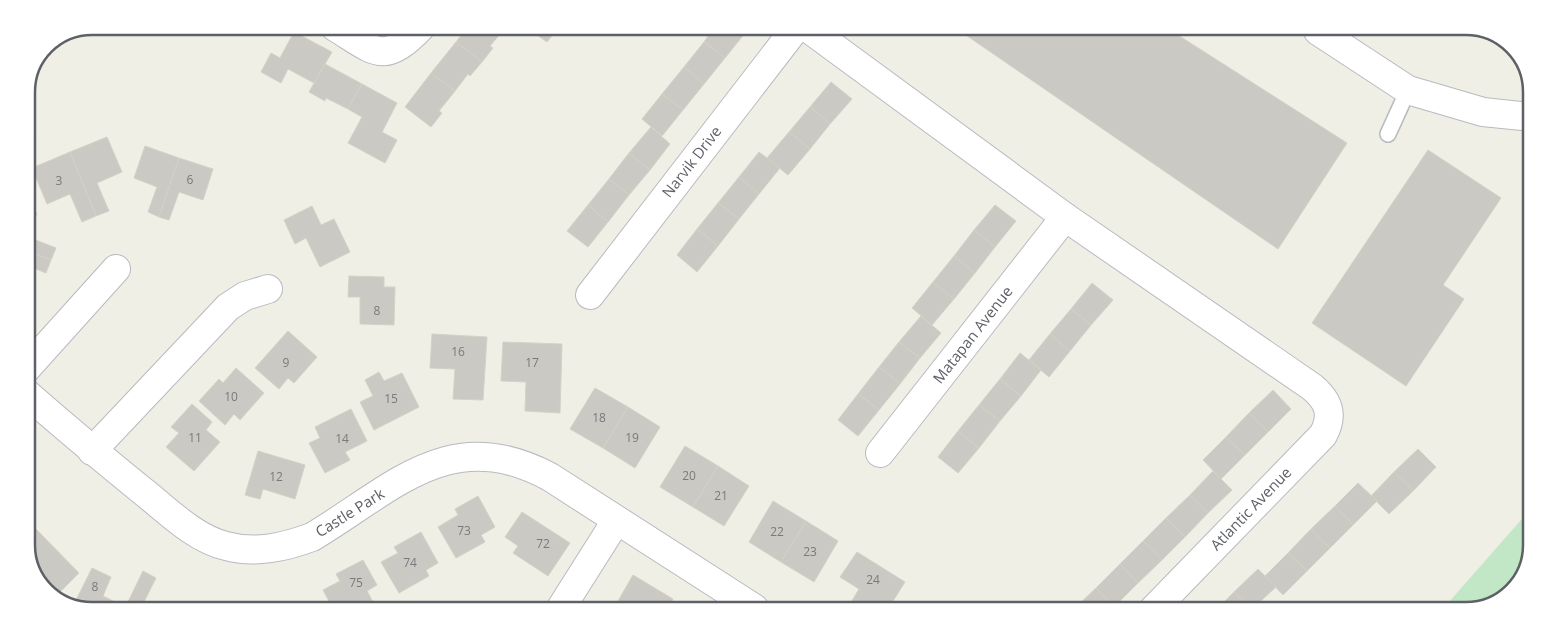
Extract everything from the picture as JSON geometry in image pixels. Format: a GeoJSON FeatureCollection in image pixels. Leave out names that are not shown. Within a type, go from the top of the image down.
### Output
{"type":"FeatureCollection","features":[{"type":"Feature","properties":{"kind":"street"},"geometry":{"type":"LineString","coordinates":[[348,35],[372,49],[382,52],[400,48],[413,35]]}},
{"type":"Feature","properties":{"kind":"street","name":"Narvik Drive"},"geometry":{"type":"LineString","coordinates":[[590,295],[790,35]]}},
{"type":"Feature","properties":{"kind":"street"},"geometry":{"type":"LineString","coordinates":[[817,35],[1065,217]]}},
{"type":"Feature","properties":{"kind":"street"},"geometry":{"type":"LineString","coordinates":[[1326,35],[1408,90],[1483,112],[1523,116]]}},
{"type":"Feature","properties":{"kind":"street","name":"Atlantic Avenue"},"geometry":{"type":"LineString","coordinates":[[1065,217],[1312,387],[1326,401],[1330,416],[1323,435],[1161,602]]}},
{"type":"Feature","properties":{"kind":"street","name":"Matapan Avenue"},"geometry":{"type":"LineString","coordinates":[[880,453],[1065,217]]}},
{"type":"Feature","properties":{"kind":"street"},"geometry":{"type":"LineString","coordinates":[[35,358],[116,268]]}},
{"type":"Feature","properties":{"kind":"street"},"geometry":{"type":"LineString","coordinates":[[92,451],[228,307],[245,296],[268,288]]}},
{"type":"Feature","properties":{"kind":"street","name":"Castle Park"},"geometry":{"type":"LineString","coordinates":[[35,401],[92,451],[194,530],[225,546],[242,549],[277,548],[312,537],[412,473],[432,464],[468,456],[498,457],[533,468],[744,602]]}},
{"type":"Feature","properties":{"kind":"street"},"geometry":{"type":"LineString","coordinates":[[564,602],[616,521]]}},
{"type":"Feature","properties":{"kind":"lane"},"geometry":{"type":"LineString","coordinates":[[1388,134],[1408,90]]}},
{"type":"Feature","properties":{"kind":"green space"},"geometry":{"type":"Polygon","coordinates":[[[1523,518],[1523,553],[1517,570],[1506,585],[1485,599],[1449,602],[1523,518]]]}},
{"type":"Feature","properties":{"kind":"building"},"geometry":{"type":"Polygon","coordinates":[[[292,35],[300,35],[332,52],[314,83],[288,69],[281,83],[261,72],[271,53],[280,58],[292,35]]]}},
{"type":"Feature","properties":{"kind":"building"},"geometry":{"type":"Polygon","coordinates":[[[462,35],[499,35],[490,46],[493,48],[482,62],[456,42],[462,35]]]}},
{"type":"Feature","properties":{"kind":"building"},"geometry":{"type":"Polygon","coordinates":[[[537,35],[552,35],[547,42],[537,35]]]}},
{"type":"Feature","properties":{"kind":"building"},"geometry":{"type":"Polygon","coordinates":[[[709,35],[743,35],[725,58],[704,42],[709,35]]]}},
{"type":"Feature","properties":{"kind":"building"},"geometry":{"type":"Polygon","coordinates":[[[966,35],[1178,35],[1347,143],[1278,249],[966,35]]]}},
{"type":"Feature","properties":{"kind":"building"},"geometry":{"type":"Polygon","coordinates":[[[456,42],[482,62],[470,76],[468,74],[455,91],[431,73],[456,42]]]}},
{"type":"Feature","properties":{"kind":"building"},"geometry":{"type":"Polygon","coordinates":[[[704,42],[725,58],[704,84],[684,67],[704,42]]]}},
{"type":"Feature","properties":{"kind":"building"},"geometry":{"type":"Polygon","coordinates":[[[325,64],[362,84],[348,109],[326,98],[325,101],[309,92],[325,64]]]}},
{"type":"Feature","properties":{"kind":"building"},"geometry":{"type":"Polygon","coordinates":[[[684,67],[704,84],[683,110],[662,94],[684,67]]]}},
{"type":"Feature","properties":{"kind":"building"},"geometry":{"type":"Polygon","coordinates":[[[431,73],[455,91],[439,111],[442,113],[431,127],[405,107],[431,73]]]}},
{"type":"Feature","properties":{"kind":"building"},"geometry":{"type":"Polygon","coordinates":[[[831,82],[852,99],[830,124],[810,107],[831,82]]]}},
{"type":"Feature","properties":{"kind":"building"},"geometry":{"type":"Polygon","coordinates":[[[362,84],[397,103],[382,132],[397,140],[385,163],[348,143],[362,117],[348,109],[362,84]]]}},
{"type":"Feature","properties":{"kind":"building"},"geometry":{"type":"Polygon","coordinates":[[[662,94],[683,110],[662,136],[642,119],[662,94]]]}},
{"type":"Feature","properties":{"kind":"building"},"geometry":{"type":"Polygon","coordinates":[[[810,107],[830,124],[810,149],[789,132],[810,107]]]}},
{"type":"Feature","properties":{"kind":"building"},"geometry":{"type":"Polygon","coordinates":[[[651,127],[670,144],[650,170],[629,153],[651,127]]]}},
{"type":"Feature","properties":{"kind":"building"},"geometry":{"type":"Polygon","coordinates":[[[789,132],[810,149],[788,175],[767,158],[789,132]]]}},
{"type":"Feature","properties":{"kind":"building"},"geometry":{"type":"Polygon","coordinates":[[[107,137],[122,172],[97,183],[109,211],[96,216],[70,152],[107,137]]]}},
{"type":"Feature","properties":{"kind":"building"},"geometry":{"type":"Polygon","coordinates":[[[145,146],[179,158],[159,217],[148,212],[157,187],[134,178],[145,146]]]}},
{"type":"Feature","properties":{"kind":"building"},"geometry":{"type":"Polygon","coordinates":[[[1428,150],[1501,198],[1443,285],[1464,299],[1406,386],[1312,323],[1428,150]]]}},
{"type":"Feature","properties":{"kind":"building"},"geometry":{"type":"Polygon","coordinates":[[[70,152],[96,216],[82,222],[70,194],[47,204],[35,175],[35,167],[70,152]]]}},
{"type":"Feature","properties":{"kind":"building"},"geometry":{"type":"Polygon","coordinates":[[[759,152],[780,168],[759,194],[739,177],[759,152]]]}},
{"type":"Feature","properties":{"kind":"building"},"geometry":{"type":"Polygon","coordinates":[[[629,153],[650,170],[629,195],[609,179],[629,153]]]}},
{"type":"Feature","properties":{"kind":"building"},"geometry":{"type":"Polygon","coordinates":[[[179,158],[213,169],[203,200],[179,192],[169,220],[159,217],[179,158]]]}},
{"type":"Feature","properties":{"kind":"building"},"geometry":{"type":"Polygon","coordinates":[[[739,177],[759,194],[739,219],[718,203],[739,177]]]}},
{"type":"Feature","properties":{"kind":"building"},"geometry":{"type":"Polygon","coordinates":[[[609,179],[629,195],[608,222],[588,205],[609,179]]]}},
{"type":"Feature","properties":{"kind":"building"},"geometry":{"type":"Polygon","coordinates":[[[718,203],[739,219],[718,246],[697,229],[718,203]]]}},
{"type":"Feature","properties":{"kind":"building"},"geometry":{"type":"Polygon","coordinates":[[[588,205],[608,222],[588,247],[567,231],[588,205]]]}},
{"type":"Feature","properties":{"kind":"building"},"geometry":{"type":"Polygon","coordinates":[[[995,205],[1016,221],[995,247],[974,230],[995,205]]]}},
{"type":"Feature","properties":{"kind":"building"},"geometry":{"type":"Polygon","coordinates":[[[312,206],[321,225],[334,219],[350,252],[320,267],[306,238],[295,244],[284,220],[312,206]]]}},
{"type":"Feature","properties":{"kind":"building"},"geometry":{"type":"Polygon","coordinates":[[[697,229],[718,246],[697,272],[677,255],[697,229]]]}},
{"type":"Feature","properties":{"kind":"building"},"geometry":{"type":"Polygon","coordinates":[[[974,230],[995,247],[975,273],[954,256],[974,230]]]}},
{"type":"Feature","properties":{"kind":"building"},"geometry":{"type":"Polygon","coordinates":[[[35,240],[56,248],[51,260],[35,254],[35,240]]]}},
{"type":"Feature","properties":{"kind":"building"},"geometry":{"type":"Polygon","coordinates":[[[35,254],[51,260],[46,273],[35,269],[35,254]]]}},
{"type":"Feature","properties":{"kind":"building"},"geometry":{"type":"Polygon","coordinates":[[[954,256],[975,273],[954,299],[933,282],[954,256]]]}},
{"type":"Feature","properties":{"kind":"building"},"geometry":{"type":"Polygon","coordinates":[[[349,276],[384,277],[384,287],[395,287],[394,325],[360,324],[360,297],[348,297],[349,276]]]}},
{"type":"Feature","properties":{"kind":"building"},"geometry":{"type":"Polygon","coordinates":[[[933,282],[954,299],[932,325],[912,308],[933,282]]]}},
{"type":"Feature","properties":{"kind":"building"},"geometry":{"type":"Polygon","coordinates":[[[1092,283],[1113,300],[1091,325],[1071,309],[1092,283]]]}},
{"type":"Feature","properties":{"kind":"building"},"geometry":{"type":"Polygon","coordinates":[[[1071,309],[1091,325],[1070,351],[1050,334],[1071,309]]]}},
{"type":"Feature","properties":{"kind":"building"},"geometry":{"type":"Polygon","coordinates":[[[921,316],[941,333],[920,358],[899,342],[921,316]]]}},
{"type":"Feature","properties":{"kind":"building"},"geometry":{"type":"Polygon","coordinates":[[[288,331],[317,357],[294,383],[288,378],[279,389],[255,368],[288,331]]]}},
{"type":"Feature","properties":{"kind":"building"},"geometry":{"type":"Polygon","coordinates":[[[432,334],[487,337],[483,400],[453,399],[455,369],[430,368],[432,334]]]}},
{"type":"Feature","properties":{"kind":"building"},"geometry":{"type":"Polygon","coordinates":[[[1050,334],[1070,351],[1049,377],[1029,360],[1050,334]]]}},
{"type":"Feature","properties":{"kind":"building"},"geometry":{"type":"Polygon","coordinates":[[[503,342],[562,344],[560,413],[525,411],[526,382],[501,381],[503,342]]]}},
{"type":"Feature","properties":{"kind":"building"},"geometry":{"type":"Polygon","coordinates":[[[899,342],[920,358],[900,384],[879,367],[899,342]]]}},
{"type":"Feature","properties":{"kind":"building"},"geometry":{"type":"Polygon","coordinates":[[[1020,353],[1041,370],[1021,396],[1000,379],[1020,353]]]}},
{"type":"Feature","properties":{"kind":"building"},"geometry":{"type":"Polygon","coordinates":[[[879,367],[900,384],[879,410],[858,394],[879,367]]]}},
{"type":"Feature","properties":{"kind":"building"},"geometry":{"type":"Polygon","coordinates":[[[236,368],[264,393],[240,420],[234,414],[225,425],[199,401],[219,379],[223,383],[236,368]]]}},
{"type":"Feature","properties":{"kind":"building"},"geometry":{"type":"Polygon","coordinates":[[[379,372],[384,381],[402,373],[419,407],[374,430],[360,402],[373,396],[365,380],[379,372]]]}},
{"type":"Feature","properties":{"kind":"building"},"geometry":{"type":"Polygon","coordinates":[[[1000,379],[1021,396],[1000,421],[979,405],[1000,379]]]}},
{"type":"Feature","properties":{"kind":"building"},"geometry":{"type":"Polygon","coordinates":[[[595,388],[628,407],[603,448],[570,429],[595,388]]]}},
{"type":"Feature","properties":{"kind":"building"},"geometry":{"type":"Polygon","coordinates":[[[1273,390],[1291,409],[1268,432],[1249,413],[1273,390]]]}},
{"type":"Feature","properties":{"kind":"building"},"geometry":{"type":"Polygon","coordinates":[[[858,394],[879,410],[858,436],[838,420],[858,394]]]}},
{"type":"Feature","properties":{"kind":"building"},"geometry":{"type":"Polygon","coordinates":[[[192,404],[212,422],[206,430],[220,442],[194,471],[166,447],[179,433],[171,427],[192,404]]]}},
{"type":"Feature","properties":{"kind":"building"},"geometry":{"type":"Polygon","coordinates":[[[979,405],[1000,421],[979,448],[958,431],[979,405]]]}},
{"type":"Feature","properties":{"kind":"building"},"geometry":{"type":"Polygon","coordinates":[[[628,407],[660,427],[635,468],[603,448],[628,407]]]}},
{"type":"Feature","properties":{"kind":"building"},"geometry":{"type":"Polygon","coordinates":[[[351,409],[367,441],[345,452],[350,460],[325,473],[309,443],[320,438],[315,427],[351,409]]]}},
{"type":"Feature","properties":{"kind":"building"},"geometry":{"type":"Polygon","coordinates":[[[1249,413],[1268,432],[1245,455],[1226,437],[1249,413]]]}},
{"type":"Feature","properties":{"kind":"building"},"geometry":{"type":"Polygon","coordinates":[[[958,431],[979,448],[958,473],[938,457],[958,431]]]}},
{"type":"Feature","properties":{"kind":"building"},"geometry":{"type":"Polygon","coordinates":[[[1226,437],[1245,455],[1221,479],[1203,460],[1226,437]]]}},
{"type":"Feature","properties":{"kind":"building"},"geometry":{"type":"Polygon","coordinates":[[[685,446],[718,466],[693,507],[660,487],[685,446]]]}},
{"type":"Feature","properties":{"kind":"building"},"geometry":{"type":"Polygon","coordinates":[[[1418,449],[1436,467],[1413,491],[1394,472],[1418,449]]]}},
{"type":"Feature","properties":{"kind":"building"},"geometry":{"type":"Polygon","coordinates":[[[258,451],[305,465],[295,499],[263,489],[260,499],[245,495],[258,451]]]}},
{"type":"Feature","properties":{"kind":"building"},"geometry":{"type":"Polygon","coordinates":[[[718,466],[749,486],[724,526],[693,507],[718,466]]]}},
{"type":"Feature","properties":{"kind":"building"},"geometry":{"type":"Polygon","coordinates":[[[1213,471],[1232,490],[1208,513],[1190,495],[1213,471]]]}},
{"type":"Feature","properties":{"kind":"building"},"geometry":{"type":"Polygon","coordinates":[[[1394,472],[1413,491],[1389,514],[1371,496],[1394,472]]]}},
{"type":"Feature","properties":{"kind":"building"},"geometry":{"type":"Polygon","coordinates":[[[1358,483],[1377,501],[1353,525],[1335,506],[1358,483]]]}},
{"type":"Feature","properties":{"kind":"building"},"geometry":{"type":"Polygon","coordinates":[[[1190,495],[1208,513],[1185,537],[1166,518],[1190,495]]]}},
{"type":"Feature","properties":{"kind":"building"},"geometry":{"type":"Polygon","coordinates":[[[478,496],[495,527],[481,535],[485,542],[456,558],[438,527],[458,515],[455,509],[478,496]]]}},
{"type":"Feature","properties":{"kind":"building"},"geometry":{"type":"Polygon","coordinates":[[[773,501],[806,521],[781,562],[749,542],[773,501]]]}},
{"type":"Feature","properties":{"kind":"building"},"geometry":{"type":"Polygon","coordinates":[[[1335,506],[1353,525],[1330,548],[1311,529],[1335,506]]]}},
{"type":"Feature","properties":{"kind":"building"},"geometry":{"type":"Polygon","coordinates":[[[522,512],[570,543],[548,576],[513,553],[518,546],[505,537],[522,512]]]}},
{"type":"Feature","properties":{"kind":"building"},"geometry":{"type":"Polygon","coordinates":[[[1166,518],[1185,537],[1162,560],[1143,541],[1166,518]]]}},
{"type":"Feature","properties":{"kind":"building"},"geometry":{"type":"Polygon","coordinates":[[[806,521],[838,541],[814,582],[781,562],[806,521]]]}},
{"type":"Feature","properties":{"kind":"building"},"geometry":{"type":"Polygon","coordinates":[[[35,528],[79,573],[60,592],[54,588],[38,564],[35,549],[35,528]]]}},
{"type":"Feature","properties":{"kind":"building"},"geometry":{"type":"Polygon","coordinates":[[[1311,529],[1330,548],[1307,571],[1288,553],[1311,529]]]}},
{"type":"Feature","properties":{"kind":"building"},"geometry":{"type":"Polygon","coordinates":[[[421,532],[438,563],[426,570],[429,576],[399,593],[381,562],[398,553],[394,547],[421,532]]]}},
{"type":"Feature","properties":{"kind":"building"},"geometry":{"type":"Polygon","coordinates":[[[1143,541],[1162,560],[1138,583],[1120,564],[1143,541]]]}},
{"type":"Feature","properties":{"kind":"building"},"geometry":{"type":"Polygon","coordinates":[[[857,552],[905,582],[892,602],[851,602],[859,589],[840,577],[857,552]]]}},
{"type":"Feature","properties":{"kind":"building"},"geometry":{"type":"Polygon","coordinates":[[[1288,553],[1307,571],[1283,595],[1265,576],[1288,553]]]}},
{"type":"Feature","properties":{"kind":"building"},"geometry":{"type":"Polygon","coordinates":[[[363,560],[377,585],[367,591],[373,602],[329,602],[323,590],[340,581],[336,574],[363,560]]]}},
{"type":"Feature","properties":{"kind":"building"},"geometry":{"type":"Polygon","coordinates":[[[1120,564],[1138,583],[1119,602],[1109,602],[1096,588],[1120,564]]]}},
{"type":"Feature","properties":{"kind":"building"},"geometry":{"type":"Polygon","coordinates":[[[92,568],[111,577],[103,596],[115,602],[76,600],[92,568]]]}},
{"type":"Feature","properties":{"kind":"building"},"geometry":{"type":"Polygon","coordinates":[[[1258,569],[1276,587],[1260,602],[1243,602],[1234,592],[1258,569]]]}},
{"type":"Feature","properties":{"kind":"building"},"geometry":{"type":"Polygon","coordinates":[[[143,571],[156,578],[144,602],[128,602],[143,571]]]}},
{"type":"Feature","properties":{"kind":"building"},"geometry":{"type":"Polygon","coordinates":[[[633,575],[673,599],[671,602],[617,602],[633,575]]]}},
{"type":"Feature","properties":{"kind":"building"},"geometry":{"type":"Polygon","coordinates":[[[1096,588],[1109,602],[1081,602],[1096,588]]]}},
{"type":"Feature","properties":{"kind":"building"},"geometry":{"type":"Polygon","coordinates":[[[1234,592],[1243,602],[1224,602],[1234,592]]]}}]}
